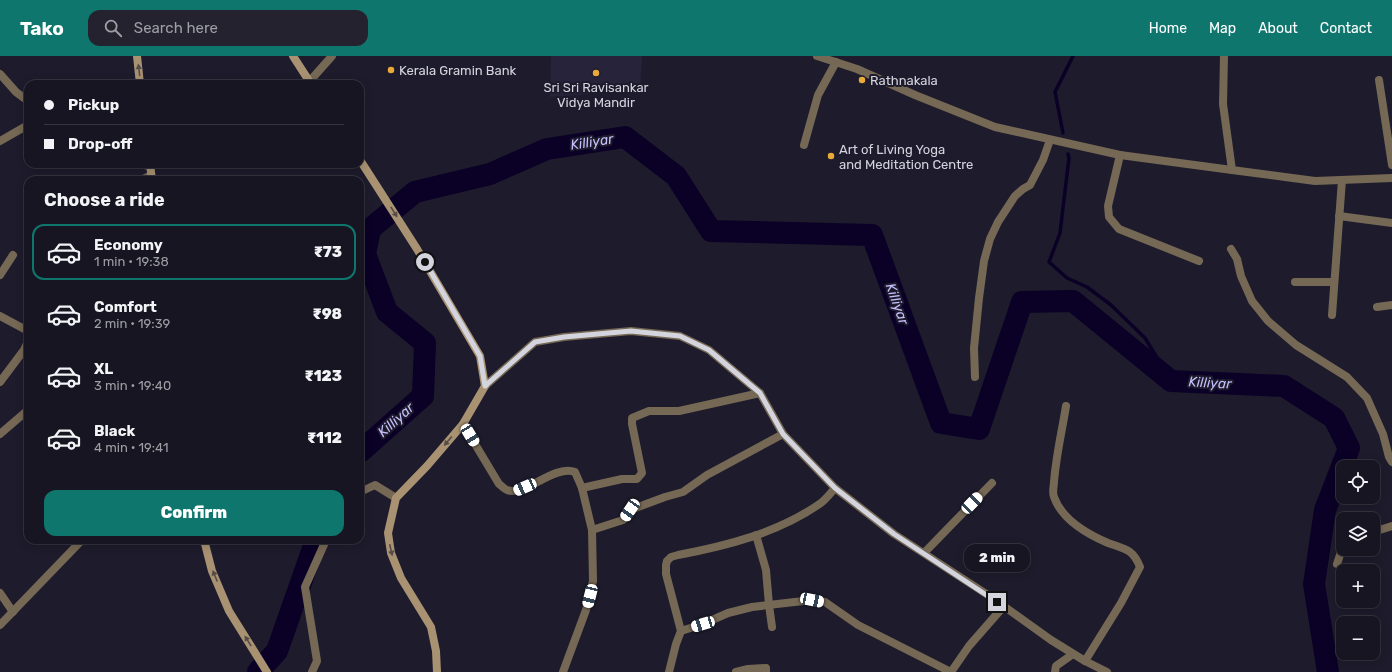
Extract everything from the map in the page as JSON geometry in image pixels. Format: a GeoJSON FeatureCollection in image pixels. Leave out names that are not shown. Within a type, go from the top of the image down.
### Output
{"type":"FeatureCollection","features":[{"type":"Feature","properties":{"kind":"main road"},"geometry":{"type":"LineString","coordinates":[[137,56],[140,80]]}},
{"type":"Feature","properties":{"kind":"main road"},"geometry":{"type":"LineString","coordinates":[[292,56],[308,80]]}},
{"type":"Feature","properties":{"kind":"main road"},"geometry":{"type":"LineString","coordinates":[[364,166],[417,249],[480,356],[485,386],[463,424],[427,466],[396,498],[388,533],[391,553],[401,578],[431,627],[436,651],[437,672]]}},
{"type":"Feature","properties":{"kind":"main road"},"geometry":{"type":"LineString","coordinates":[[205,544],[212,571],[229,611],[267,672]]}},
{"type":"Feature","properties":{"kind":"street"},"geometry":{"type":"LineString","coordinates":[[312,80],[332,56]]}},
{"type":"Feature","properties":{"kind":"street"},"geometry":{"type":"LineString","coordinates":[[817,56],[857,69],[915,95],[995,127],[1120,155],[1315,181],[1392,178]]}},
{"type":"Feature","properties":{"kind":"street"},"geometry":{"type":"LineString","coordinates":[[1224,56],[1223,104],[1232,170]]}},
{"type":"Feature","properties":{"kind":"street"},"geometry":{"type":"LineString","coordinates":[[804,145],[818,95],[836,62]]}},
{"type":"Feature","properties":{"kind":"street"},"geometry":{"type":"LineString","coordinates":[[0,74],[16,92],[24,98]]}},
{"type":"Feature","properties":{"kind":"street"},"geometry":{"type":"LineString","coordinates":[[1379,80],[1392,165]]}},
{"type":"Feature","properties":{"kind":"street"},"geometry":{"type":"LineString","coordinates":[[0,141],[24,127]]}},
{"type":"Feature","properties":{"kind":"street"},"geometry":{"type":"LineString","coordinates":[[975,377],[974,348],[979,298],[984,261],[990,239],[998,222],[1015,196],[1030,185],[1043,160],[1050,140]]}},
{"type":"Feature","properties":{"kind":"street"},"geometry":{"type":"LineString","coordinates":[[1120,155],[1108,206],[1109,217],[1119,229],[1199,261]]}},
{"type":"Feature","properties":{"kind":"street"},"geometry":{"type":"LineString","coordinates":[[1332,315],[1342,180]]}},
{"type":"Feature","properties":{"kind":"street"},"geometry":{"type":"LineString","coordinates":[[1340,216],[1392,224]]}},
{"type":"Feature","properties":{"kind":"street"},"geometry":{"type":"LineString","coordinates":[[1231,249],[1252,301],[1268,321],[1296,345],[1347,377],[1367,398],[1383,434],[1389,457],[1392,462]]}},
{"type":"Feature","properties":{"kind":"street"},"geometry":{"type":"LineString","coordinates":[[0,275],[13,255]]}},
{"type":"Feature","properties":{"kind":"street"},"geometry":{"type":"LineString","coordinates":[[1295,282],[1334,282]]}},
{"type":"Feature","properties":{"kind":"street"},"geometry":{"type":"LineString","coordinates":[[1377,307],[1392,305]]}},
{"type":"Feature","properties":{"kind":"street"},"geometry":{"type":"LineString","coordinates":[[0,316],[24,329]]}},
{"type":"Feature","properties":{"kind":"street"},"geometry":{"type":"LineString","coordinates":[[485,386],[535,342],[564,337],[631,331],[680,336],[709,350],[760,393],[783,434],[835,488],[894,534],[1004,606],[1033,628],[1073,654],[1107,672]]}},
{"type":"Feature","properties":{"kind":"street"},"geometry":{"type":"LineString","coordinates":[[0,382],[24,350]]}},
{"type":"Feature","properties":{"kind":"street"},"geometry":{"type":"LineString","coordinates":[[582,488],[622,479],[637,479],[640,476],[642,473],[632,418],[649,411],[679,411],[760,393]]}},
{"type":"Feature","properties":{"kind":"street"},"geometry":{"type":"LineString","coordinates":[[1066,406],[1055,471],[1053,495],[1061,511],[1070,520],[1093,536],[1132,552],[1140,567],[1121,602],[1085,661]]}},
{"type":"Feature","properties":{"kind":"street"},"geometry":{"type":"LineString","coordinates":[[0,434],[24,413]]}},
{"type":"Feature","properties":{"kind":"street"},"geometry":{"type":"LineString","coordinates":[[463,424],[499,484],[507,490],[517,490],[556,474],[570,470],[575,472],[582,488],[592,530],[593,581],[586,610],[563,672]]}},
{"type":"Feature","properties":{"kind":"street"},"geometry":{"type":"LineString","coordinates":[[592,530],[623,520],[630,510],[683,492],[708,475],[783,434]]}},
{"type":"Feature","properties":{"kind":"street"},"geometry":{"type":"LineString","coordinates":[[924,553],[992,483]]}},
{"type":"Feature","properties":{"kind":"street"},"geometry":{"type":"LineString","coordinates":[[364,490],[375,485],[396,498]]}},
{"type":"Feature","properties":{"kind":"street"},"geometry":{"type":"LineString","coordinates":[[669,672],[676,644],[681,632],[666,574],[667,561],[671,557],[678,555],[734,543],[799,517],[820,505],[835,488]]}},
{"type":"Feature","properties":{"kind":"street"},"geometry":{"type":"LineString","coordinates":[[1380,530],[1392,526]]}},
{"type":"Feature","properties":{"kind":"street"},"geometry":{"type":"LineString","coordinates":[[756,535],[766,570],[772,627]]}},
{"type":"Feature","properties":{"kind":"street"},"geometry":{"type":"LineString","coordinates":[[0,625],[78,544]]}},
{"type":"Feature","properties":{"kind":"street"},"geometry":{"type":"LineString","coordinates":[[312,672],[317,661],[305,587],[324,544]]}},
{"type":"Feature","properties":{"kind":"street"},"geometry":{"type":"LineString","coordinates":[[1337,564],[1340,556]]}},
{"type":"Feature","properties":{"kind":"street"},"geometry":{"type":"LineString","coordinates":[[0,593],[13,612]]}},
{"type":"Feature","properties":{"kind":"street"},"geometry":{"type":"LineString","coordinates":[[681,632],[728,613],[752,607],[812,600],[825,602],[858,625],[951,672],[969,646],[1004,606]]}},
{"type":"Feature","properties":{"kind":"street"},"geometry":{"type":"LineString","coordinates":[[1055,672],[1056,666],[1073,654]]}},
{"type":"Feature","properties":{"kind":"street"},"geometry":{"type":"LineString","coordinates":[[736,672],[748,669],[766,668],[766,672]]}},
{"type":"Feature","properties":{"kind":"shaded area","name":"Sri Sri Ravisankar Vidya Mandir"},"geometry":{"type":"Polygon","coordinates":[[[551,56],[642,56],[640,90],[550,97],[551,56]]]}},
{"type":"Feature","properties":{"kind":"waterway"},"geometry":{"type":"LineString","coordinates":[[1063,133],[1055,92],[1073,56]]}},
{"type":"Feature","properties":{"kind":"waterway","name":"Killiyar"},"geometry":{"type":"LineString","coordinates":[[364,448],[423,396],[425,343],[387,312],[365,254],[370,229],[415,192],[490,174],[547,149],[625,137],[676,176],[711,231],[872,235],[941,423],[979,429],[1022,302],[1073,301],[1171,381],[1284,386],[1334,418],[1349,448],[1325,510],[1314,584],[1328,672]]}},
{"type":"Feature","properties":{"kind":"waterway"},"geometry":{"type":"LineString","coordinates":[[1068,154],[1069,158],[1060,233],[1049,262],[1067,278],[1087,287],[1111,305],[1145,338],[1171,381]]}},
{"type":"Feature","properties":{"kind":"waterway","name":"Killiyar"},"geometry":{"type":"LineString","coordinates":[[258,672],[277,651],[315,544]]}},
{"type":"Feature","properties":{"kind":"place","name":"Kerala Gramin Bank"},"geometry":{"type":"Point","coordinates":[391,70]}},
{"type":"Feature","properties":{"kind":"place","name":"Sri Sri Ravisankar Vidya Mandir"},"geometry":{"type":"Point","coordinates":[596,73]}},
{"type":"Feature","properties":{"kind":"place","name":"Rathnakala"},"geometry":{"type":"Point","coordinates":[862,80]}},
{"type":"Feature","properties":{"kind":"place","name":"Art of Living Yoga and Meditation Centre"},"geometry":{"type":"Point","coordinates":[831,156]}},
{"type":"Feature","properties":{"kind":"route"},"geometry":{"type":"LineString","coordinates":[[425,262],[480,356],[485,386],[535,342],[597,333],[631,331],[680,336],[709,350],[760,393],[783,434],[835,488],[894,534],[997,602]]}}]}
